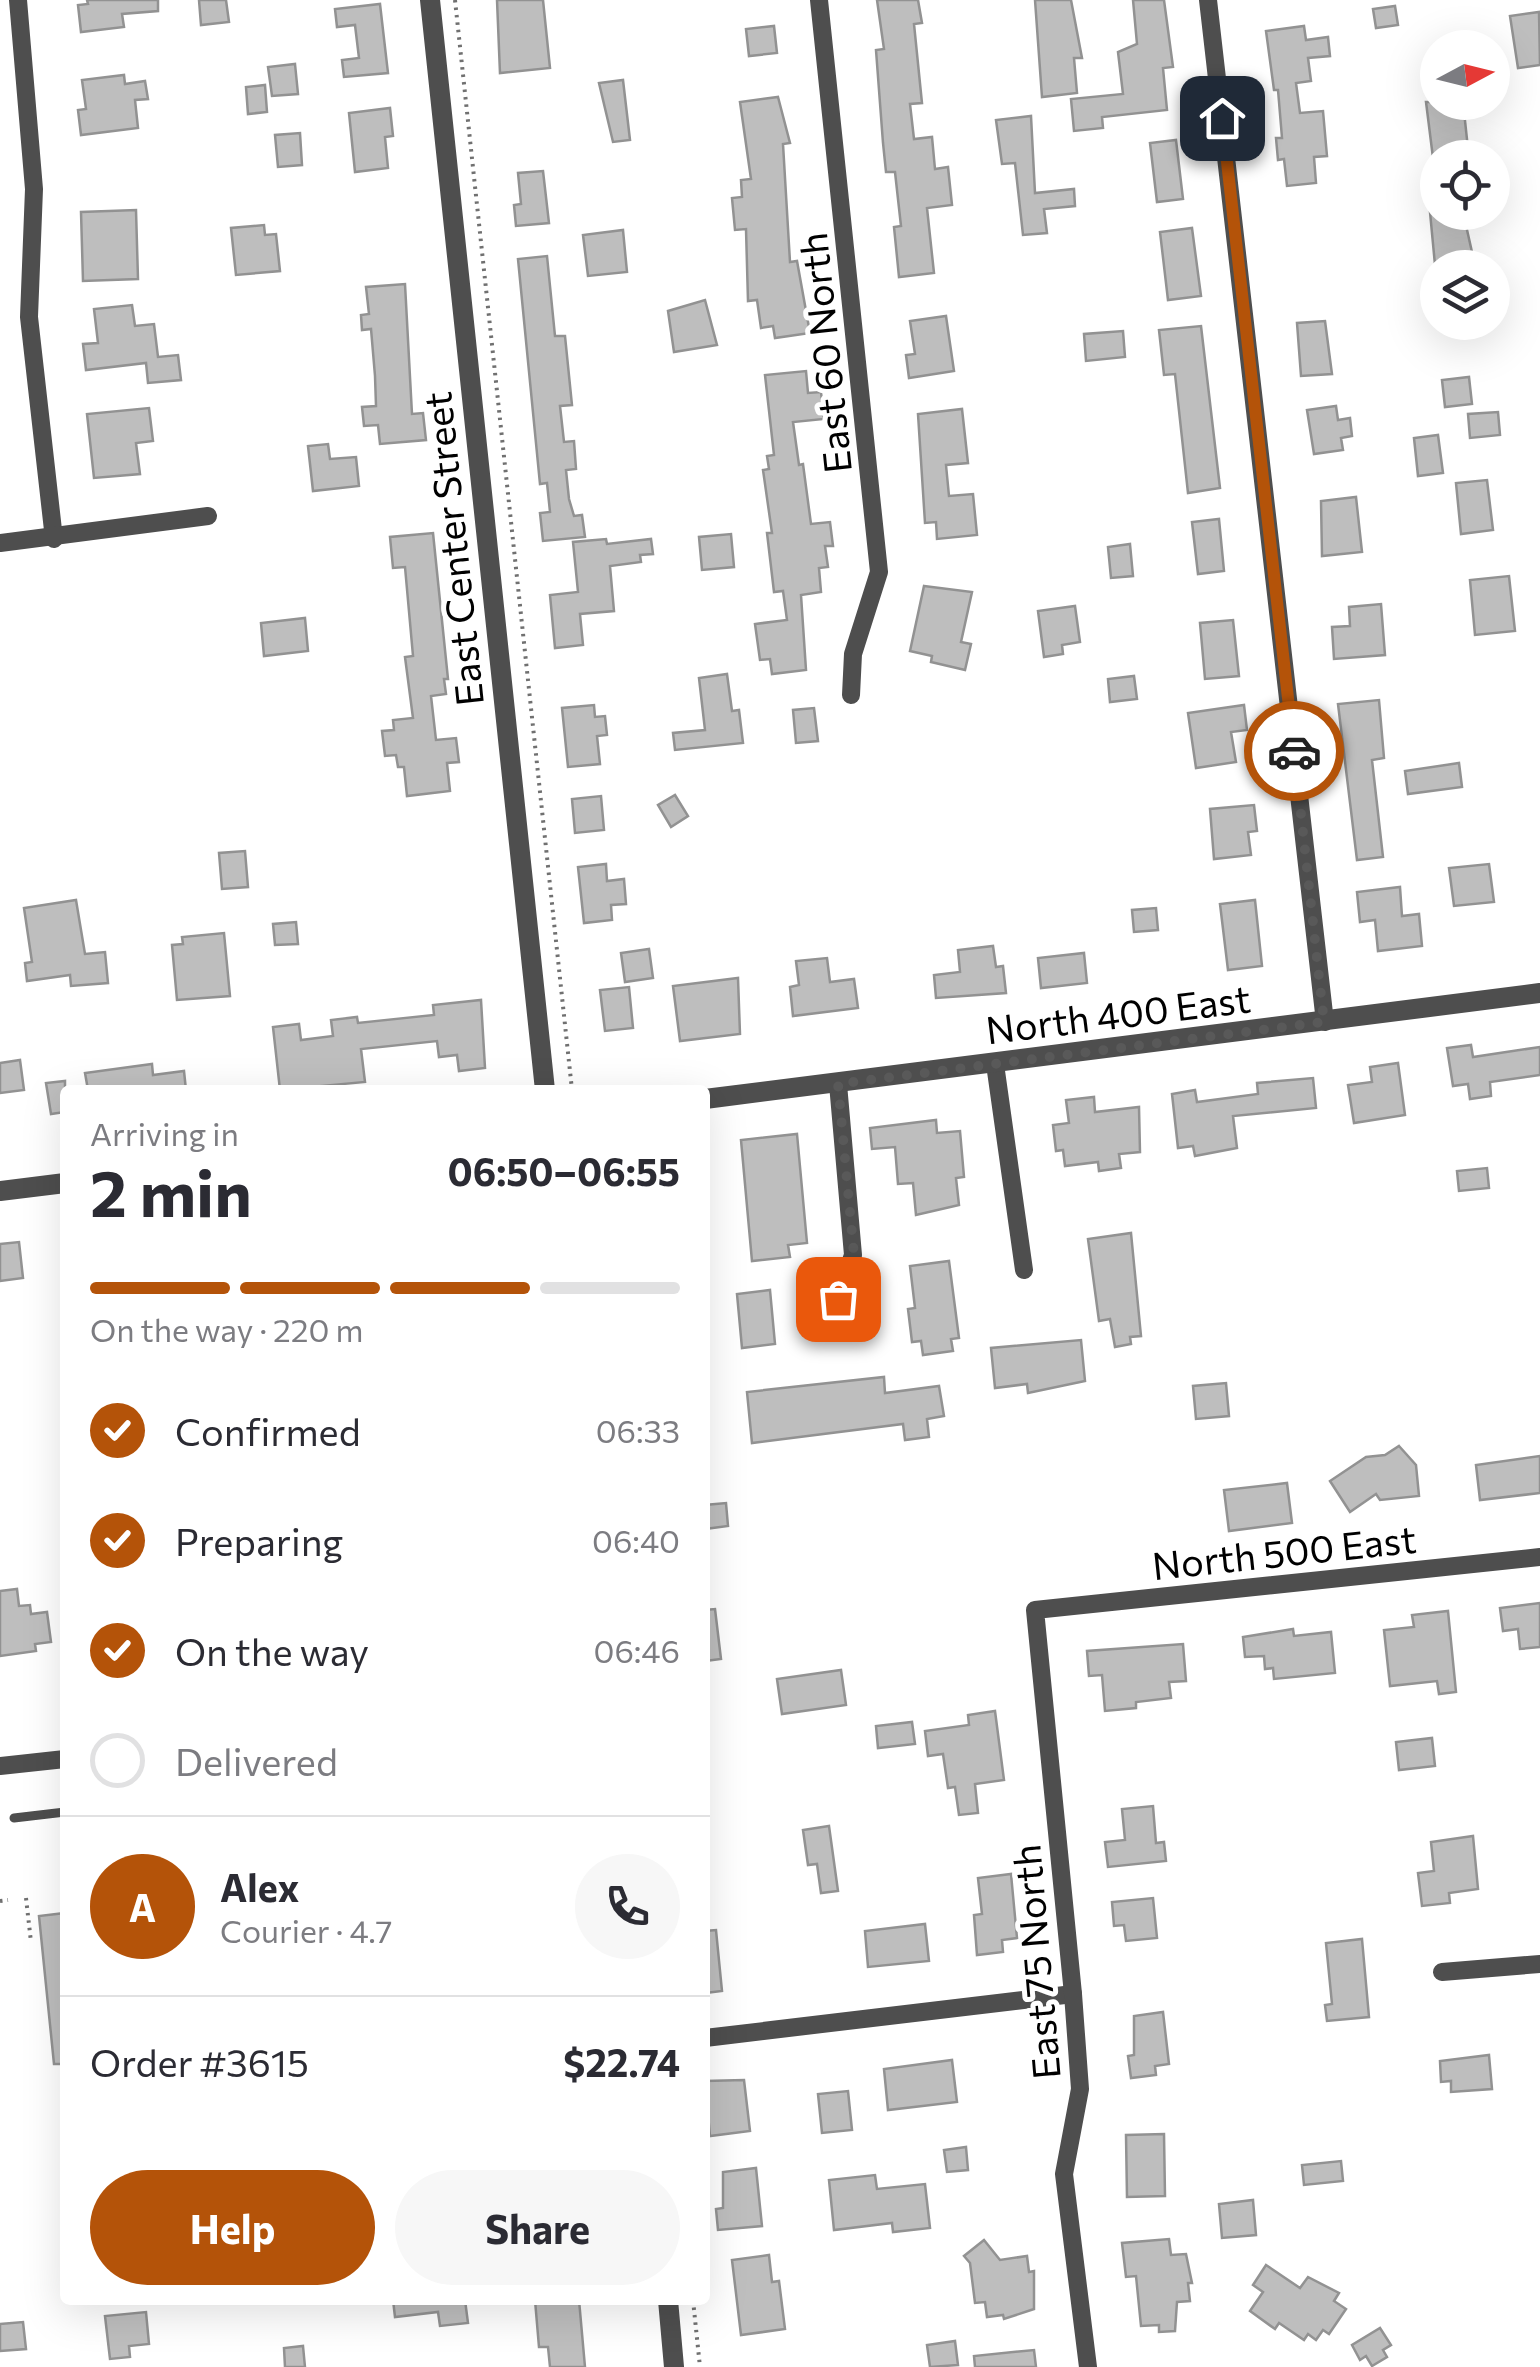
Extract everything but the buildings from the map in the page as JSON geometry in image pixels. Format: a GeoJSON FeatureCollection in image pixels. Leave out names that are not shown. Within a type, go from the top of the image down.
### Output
{"type":"FeatureCollection","features":[{"type":"Feature","properties":{"kind":"street"},"geometry":{"type":"LineString","coordinates":[[18,0],[34,189],[29,317],[54,538]]}},
{"type":"Feature","properties":{"kind":"street","name":"East Center Street"},"geometry":{"type":"LineString","coordinates":[[430,0],[543,1085]]}},
{"type":"Feature","properties":{"kind":"street","name":"East 60 North"},"geometry":{"type":"LineString","coordinates":[[819,0],[879,572],[853,654],[851,695]]}},
{"type":"Feature","properties":{"kind":"street"},"geometry":{"type":"LineString","coordinates":[[1208,0],[1324,1022]]}},
{"type":"Feature","properties":{"kind":"street"},"geometry":{"type":"LineString","coordinates":[[0,543],[208,516]]}},
{"type":"Feature","properties":{"kind":"street","name":"North 400 East"},"geometry":{"type":"LineString","coordinates":[[710,1099],[1540,993]]}},
{"type":"Feature","properties":{"kind":"street"},"geometry":{"type":"LineString","coordinates":[[995,1064],[1024,1270]]}},
{"type":"Feature","properties":{"kind":"street"},"geometry":{"type":"LineString","coordinates":[[838,1084],[854,1255],[838,1299]]}},
{"type":"Feature","properties":{"kind":"street"},"geometry":{"type":"LineString","coordinates":[[0,1191],[60,1183]]}},
{"type":"Feature","properties":{"kind":"street","name":"North 500 East"},"geometry":{"type":"LineString","coordinates":[[1035,1610],[1540,1557]]}},
{"type":"Feature","properties":{"kind":"street","name":"East 75 North"},"geometry":{"type":"LineString","coordinates":[[1035,1610],[1074,1994],[1080,2089],[1064,2174],[1088,2367]]}},
{"type":"Feature","properties":{"kind":"street"},"geometry":{"type":"LineString","coordinates":[[0,1766],[60,1760]]}},
{"type":"Feature","properties":{"kind":"street"},"geometry":{"type":"LineString","coordinates":[[1442,1972],[1540,1964]]}},
{"type":"Feature","properties":{"kind":"street"},"geometry":{"type":"LineString","coordinates":[[710,2037],[1074,1994]]}},
{"type":"Feature","properties":{"kind":"street"},"geometry":{"type":"LineString","coordinates":[[668,2305],[674,2367]]}},
{"type":"Feature","properties":{"kind":"lane"},"geometry":{"type":"LineString","coordinates":[[14,1818],[60,1813]]}},
{"type":"Feature","properties":{"kind":"path"},"geometry":{"type":"LineString","coordinates":[[454,0],[571,1085]]}},
{"type":"Feature","properties":{"kind":"path"},"geometry":{"type":"LineString","coordinates":[[26,1898],[31,1942]]}},
{"type":"Feature","properties":{"kind":"path"},"geometry":{"type":"LineString","coordinates":[[0,1901],[8,1900]]}},
{"type":"Feature","properties":{"kind":"path"},"geometry":{"type":"LineString","coordinates":[[694,2305],[700,2367]]}},
{"type":"Feature","properties":{"kind":"way so far"},"geometry":{"type":"LineString","coordinates":[[838,1299],[854,1255],[838,1084],[1324,1022],[1294,751]]}},
{"type":"Feature","properties":{"kind":"route"},"geometry":{"type":"LineString","coordinates":[[1222,118],[1294,751]]}}]}
